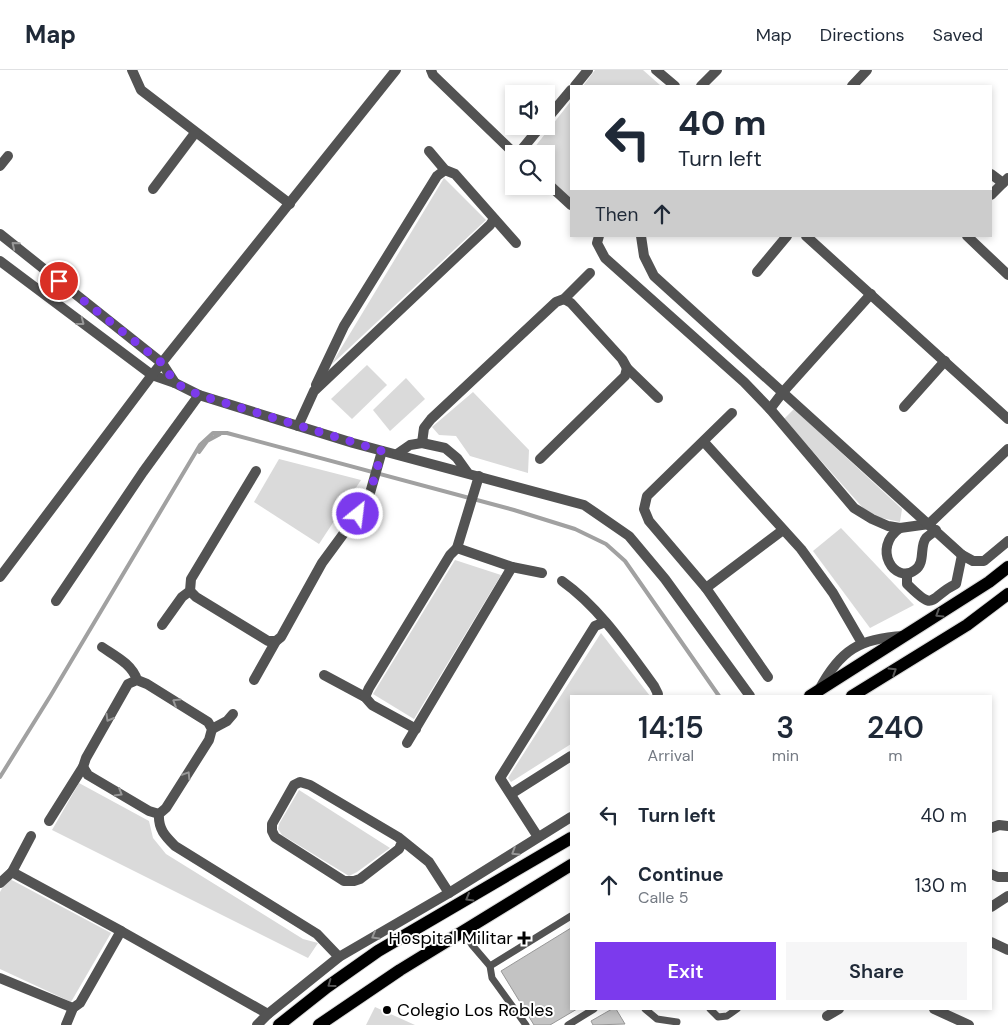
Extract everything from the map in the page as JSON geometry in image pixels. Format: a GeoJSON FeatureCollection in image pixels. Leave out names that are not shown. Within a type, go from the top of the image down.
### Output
{"type":"FeatureCollection","features":[{"type":"Feature","properties":{"kind":"main road"},"geometry":{"type":"LineString","coordinates":[[814,693],[963,599],[1008,568]]}},
{"type":"Feature","properties":{"kind":"main road"},"geometry":{"type":"LineString","coordinates":[[854,695],[967,625],[1008,594]]}},
{"type":"Feature","properties":{"kind":"main road"},"geometry":{"type":"LineString","coordinates":[[279,1025],[327,987],[378,952],[570,839]]}},
{"type":"Feature","properties":{"kind":"main road"},"geometry":{"type":"LineString","coordinates":[[320,1025],[400,970],[570,866]]}},
{"type":"Feature","properties":{"kind":"street"},"geometry":{"type":"LineString","coordinates":[[132,70],[141,90],[290,204]]}},
{"type":"Feature","properties":{"kind":"street"},"geometry":{"type":"LineString","coordinates":[[0,576],[162,363],[396,70]]}},
{"type":"Feature","properties":{"kind":"street"},"geometry":{"type":"LineString","coordinates":[[430,70],[433,75],[507,145]]}},
{"type":"Feature","properties":{"kind":"street"},"geometry":{"type":"LineString","coordinates":[[576,85],[588,70]]}},
{"type":"Feature","properties":{"kind":"street"},"geometry":{"type":"LineString","coordinates":[[656,70],[674,85]]}},
{"type":"Feature","properties":{"kind":"street"},"geometry":{"type":"LineString","coordinates":[[702,85],[717,70]]}},
{"type":"Feature","properties":{"kind":"street"},"geometry":{"type":"LineString","coordinates":[[853,85],[867,70]]}},
{"type":"Feature","properties":{"kind":"street"},"geometry":{"type":"LineString","coordinates":[[555,109],[570,91]]}},
{"type":"Feature","properties":{"kind":"street"},"geometry":{"type":"LineString","coordinates":[[153,189],[195,133]]}},
{"type":"Feature","properties":{"kind":"street"},"geometry":{"type":"LineString","coordinates":[[525,145],[533,135]]}},
{"type":"Feature","properties":{"kind":"street"},"geometry":{"type":"LineString","coordinates":[[429,151],[445,170],[454,174],[491,213],[494,219],[516,243]]}},
{"type":"Feature","properties":{"kind":"street"},"geometry":{"type":"LineString","coordinates":[[0,166],[8,156]]}},
{"type":"Feature","properties":{"kind":"street"},"geometry":{"type":"LineString","coordinates":[[298,426],[344,326],[438,176],[445,170]]}},
{"type":"Feature","properties":{"kind":"street"},"geometry":{"type":"LineString","coordinates":[[992,174],[1005,181],[992,195]]}},
{"type":"Feature","properties":{"kind":"street"},"geometry":{"type":"LineString","coordinates":[[555,190],[570,204]]}},
{"type":"Feature","properties":{"kind":"street"},"geometry":{"type":"LineString","coordinates":[[314,391],[490,225],[494,219]]}},
{"type":"Feature","properties":{"kind":"street"},"geometry":{"type":"LineString","coordinates":[[0,234],[162,363],[175,383]]}},
{"type":"Feature","properties":{"kind":"street"},"geometry":{"type":"LineString","coordinates":[[599,237],[597,243],[606,258],[744,382],[770,409],[854,508],[888,526],[900,528],[932,527]]}},
{"type":"Feature","properties":{"kind":"street"},"geometry":{"type":"LineString","coordinates":[[642,237],[644,256],[654,276],[962,554],[973,561],[984,561],[1008,541]]}},
{"type":"Feature","properties":{"kind":"street"},"geometry":{"type":"LineString","coordinates":[[757,272],[786,237]]}},
{"type":"Feature","properties":{"kind":"street"},"geometry":{"type":"LineString","coordinates":[[807,237],[1008,419]]}},
{"type":"Feature","properties":{"kind":"street"},"geometry":{"type":"LineString","coordinates":[[969,237],[1008,275]]}},
{"type":"Feature","properties":{"kind":"street"},"geometry":{"type":"LineString","coordinates":[[0,261],[152,376],[175,383],[199,395],[298,426],[382,451],[467,472],[584,505],[628,536],[665,579],[749,695]]}},
{"type":"Feature","properties":{"kind":"street"},"geometry":{"type":"LineString","coordinates":[[422,443],[424,428],[431,419],[556,302],[564,299],[590,272]]}},
{"type":"Feature","properties":{"kind":"street"},"geometry":{"type":"LineString","coordinates":[[770,409],[871,294]]}},
{"type":"Feature","properties":{"kind":"street"},"geometry":{"type":"LineString","coordinates":[[564,299],[571,303],[622,359],[627,368],[658,398]]}},
{"type":"Feature","properties":{"kind":"street"},"geometry":{"type":"LineString","coordinates":[[904,407],[945,361]]}},
{"type":"Feature","properties":{"kind":"street"},"geometry":{"type":"LineString","coordinates":[[540,460],[625,376],[627,368]]}},
{"type":"Feature","properties":{"kind":"street"},"geometry":{"type":"LineString","coordinates":[[56,601],[143,472],[199,395]]}},
{"type":"Feature","properties":{"kind":"street"},"geometry":{"type":"LineString","coordinates":[[732,413],[647,496],[644,509],[649,521],[706,588],[768,677]]}},
{"type":"Feature","properties":{"kind":"street"},"geometry":{"type":"LineString","coordinates":[[704,442],[801,550],[833,594],[862,643]]}},
{"type":"Feature","properties":{"kind":"street"},"geometry":{"type":"LineString","coordinates":[[397,454],[410,445],[422,443],[446,448],[457,458],[467,472]]}},
{"type":"Feature","properties":{"kind":"street"},"geometry":{"type":"LineString","coordinates":[[900,528],[893,533],[888,541],[886,552],[888,561],[897,571],[907,574],[916,570],[921,562],[922,547],[932,527],[1008,449]]}},
{"type":"Feature","properties":{"kind":"street"},"geometry":{"type":"LineString","coordinates":[[254,680],[276,642],[282,636],[322,563],[358,514],[370,493],[382,451]]}},
{"type":"Feature","properties":{"kind":"street"},"geometry":{"type":"LineString","coordinates":[[256,470],[191,579],[190,590],[196,597],[268,640],[276,642]]}},
{"type":"Feature","properties":{"kind":"street"},"geometry":{"type":"LineString","coordinates":[[366,696],[369,688],[450,555],[457,548],[479,476]]}},
{"type":"Feature","properties":{"kind":"street"},"geometry":{"type":"LineString","coordinates":[[706,588],[782,530]]}},
{"type":"Feature","properties":{"kind":"street"},"geometry":{"type":"LineString","coordinates":[[457,548],[512,567],[542,573]]}},
{"type":"Feature","properties":{"kind":"street"},"geometry":{"type":"LineString","coordinates":[[956,584],[962,554]]}},
{"type":"Feature","properties":{"kind":"street"},"geometry":{"type":"LineString","coordinates":[[407,743],[512,567]]}},
{"type":"Feature","properties":{"kind":"street"},"geometry":{"type":"LineString","coordinates":[[907,574],[907,584],[922,599],[927,601],[936,599],[956,584]]}},
{"type":"Feature","properties":{"kind":"street"},"geometry":{"type":"LineString","coordinates":[[562,581],[576,591],[614,631],[654,686],[658,695]]}},
{"type":"Feature","properties":{"kind":"street"},"geometry":{"type":"LineString","coordinates":[[956,584],[960,588],[963,599]]}},
{"type":"Feature","properties":{"kind":"street"},"geometry":{"type":"LineString","coordinates":[[162,625],[182,596],[190,590]]}},
{"type":"Feature","properties":{"kind":"street"},"geometry":{"type":"LineString","coordinates":[[538,837],[500,778],[595,626],[605,622]]}},
{"type":"Feature","properties":{"kind":"street"},"geometry":{"type":"LineString","coordinates":[[814,693],[829,671],[844,655],[862,643],[883,637],[904,636]]}},
{"type":"Feature","properties":{"kind":"street"},"geometry":{"type":"LineString","coordinates":[[102,647],[129,666],[137,680]]}},
{"type":"Feature","properties":{"kind":"street"},"geometry":{"type":"LineString","coordinates":[[324,675],[366,696],[372,705],[416,729]]}},
{"type":"Feature","properties":{"kind":"street"},"geometry":{"type":"LineString","coordinates":[[49,821],[83,767],[86,758],[128,684],[137,680],[147,684],[208,722],[212,729]]}},
{"type":"Feature","properties":{"kind":"street"},"geometry":{"type":"LineString","coordinates":[[868,695],[873,683]]}},
{"type":"Feature","properties":{"kind":"street"},"geometry":{"type":"LineString","coordinates":[[233,714],[226,721],[212,729],[208,740],[172,799],[159,814],[158,823],[162,833],[174,846],[317,934],[339,957]]}},
{"type":"Feature","properties":{"kind":"street"},"geometry":{"type":"LineString","coordinates":[[512,794],[570,757]]}},
{"type":"Feature","properties":{"kind":"street"},"geometry":{"type":"LineString","coordinates":[[83,767],[88,775],[149,811],[159,814]]}},
{"type":"Feature","properties":{"kind":"street"},"geometry":{"type":"LineString","coordinates":[[402,842],[399,849],[360,879],[344,881],[275,837],[272,831],[272,824],[294,785],[300,782],[310,785],[398,837],[430,862],[449,893]]}},
{"type":"Feature","properties":{"kind":"street"},"geometry":{"type":"LineString","coordinates":[[257,1025],[339,957],[449,893],[570,818]]}},
{"type":"Feature","properties":{"kind":"street"},"geometry":{"type":"LineString","coordinates":[[992,828],[999,825],[1008,826]]}},
{"type":"Feature","properties":{"kind":"street"},"geometry":{"type":"LineString","coordinates":[[0,884],[12,872],[31,836]]}},
{"type":"Feature","properties":{"kind":"street"},"geometry":{"type":"LineString","coordinates":[[12,872],[268,1014]]}},
{"type":"Feature","properties":{"kind":"street"},"geometry":{"type":"LineString","coordinates":[[992,874],[998,877],[1008,877]]}},
{"type":"Feature","properties":{"kind":"street"},"geometry":{"type":"LineString","coordinates":[[992,906],[1008,896]]}},
{"type":"Feature","properties":{"kind":"street"},"geometry":{"type":"LineString","coordinates":[[66,1025],[73,1008],[80,1003],[120,931]]}},
{"type":"Feature","properties":{"kind":"street"},"geometry":{"type":"LineString","coordinates":[[992,942],[1008,950]]}},
{"type":"Feature","properties":{"kind":"street"},"geometry":{"type":"LineString","coordinates":[[0,978],[73,1008]]}},
{"type":"Feature","properties":{"kind":"street"},"geometry":{"type":"LineString","coordinates":[[827,1016],[837,1010]]}},
{"type":"Feature","properties":{"kind":"street"},"geometry":{"type":"LineString","coordinates":[[936,1010],[969,1025]]}},
{"type":"Feature","properties":{"kind":"lane"},"geometry":{"type":"LineString","coordinates":[[490,966],[570,917]]}},
{"type":"Feature","properties":{"kind":"lane"},"geometry":{"type":"LineString","coordinates":[[464,931],[472,945],[490,966],[492,978],[526,1025]]}},
{"type":"Feature","properties":{"kind":"lane"},"geometry":{"type":"LineString","coordinates":[[568,1025],[592,1010]]}},
{"type":"Feature","properties":{"kind":"lane"},"geometry":{"type":"LineString","coordinates":[[646,1010],[657,1019],[677,1022]]}},
{"type":"Feature","properties":{"kind":"lane"},"geometry":{"type":"LineString","coordinates":[[711,1010],[718,1017],[727,1016],[736,1010]]}},
{"type":"Feature","properties":{"kind":"shaded area"},"geometry":{"type":"Polygon","coordinates":[[[595,70],[643,70],[660,85],[584,85],[595,70]]]}},
{"type":"Feature","properties":{"kind":"shaded area"},"geometry":{"type":"Polygon","coordinates":[[[570,102],[570,199],[555,185],[555,145],[536,145],[544,135],[555,135],[555,121],[570,102]]]}},
{"type":"Feature","properties":{"kind":"shaded area"},"geometry":{"type":"Polygon","coordinates":[[[444,178],[486,220],[331,365],[444,178]]]}},
{"type":"Feature","properties":{"kind":"shaded area"},"geometry":{"type":"Polygon","coordinates":[[[367,365],[387,385],[352,419],[331,399],[367,365]]]}},
{"type":"Feature","properties":{"kind":"shaded area"},"geometry":{"type":"Polygon","coordinates":[[[406,378],[425,399],[390,431],[373,410],[406,378]]]}},
{"type":"Feature","properties":{"kind":"shaded area"},"geometry":{"type":"Polygon","coordinates":[[[473,392],[529,450],[528,473],[470,456],[456,436],[439,435],[432,427],[473,392]]]}},
{"type":"Feature","properties":{"kind":"shaded area"},"geometry":{"type":"Polygon","coordinates":[[[794,409],[902,509],[900,522],[877,517],[863,508],[784,419],[794,409]]]}},
{"type":"Feature","properties":{"kind":"shaded area"},"geometry":{"type":"Polygon","coordinates":[[[279,459],[361,480],[319,544],[254,502],[279,459]]]}},
{"type":"Feature","properties":{"kind":"shaded area"},"geometry":{"type":"Polygon","coordinates":[[[841,528],[914,605],[870,628],[813,551],[841,528]]]}},
{"type":"Feature","properties":{"kind":"shaded area"},"geometry":{"type":"Polygon","coordinates":[[[455,560],[501,575],[414,719],[373,694],[455,560]]]}},
{"type":"Feature","properties":{"kind":"shaded area"},"geometry":{"type":"Polygon","coordinates":[[[601,633],[649,695],[570,695],[570,745],[511,782],[508,778],[601,633]]]}},
{"type":"Feature","properties":{"kind":"shaded area"},"geometry":{"type":"Polygon","coordinates":[[[79,783],[149,821],[153,838],[166,854],[303,939],[318,943],[308,958],[52,830],[79,783]]]}},
{"type":"Feature","properties":{"kind":"shaded area"},"geometry":{"type":"Polygon","coordinates":[[[299,790],[390,848],[349,876],[282,835],[278,829],[279,824],[299,790]]]}},
{"type":"Feature","properties":{"kind":"shaded area"},"geometry":{"type":"Polygon","coordinates":[[[8,878],[111,933],[71,1002],[0,969],[0,892],[8,878]]]}},
{"type":"Feature","properties":{"kind":"shaded area"},"geometry":{"type":"Polygon","coordinates":[[[375,1007],[415,1025],[366,1025],[375,1007]]]}},
{"type":"Feature","properties":{"kind":"building"},"geometry":{"type":"Polygon","coordinates":[[[570,929],[570,1010],[575,1010],[550,1025],[534,1025],[501,971],[570,929]]]}},
{"type":"Feature","properties":{"kind":"building"},"geometry":{"type":"Polygon","coordinates":[[[610,1010],[617,1010],[625,1024],[593,1025],[591,1021],[610,1010]]]}},
{"type":"Feature","properties":{"kind":"waterway"},"geometry":{"type":"LineString","coordinates":[[0,777],[200,445],[213,433],[227,433],[514,510],[575,529],[606,544],[625,561],[718,695]]}},
{"type":"Feature","properties":{"kind":"waterway"},"geometry":{"type":"LineString","coordinates":[[199,452],[207,441],[220,434]]}},
{"type":"Feature","properties":{"kind":"place","name":"Hospital Militar"},"geometry":{"type":"Point","coordinates":[524,938]}},
{"type":"Feature","properties":{"kind":"place","name":"Colegio Los Robles"},"geometry":{"type":"Point","coordinates":[387,1010]}},
{"type":"Feature","properties":{"kind":"route"},"geometry":{"type":"LineString","coordinates":[[59,281],[162,363],[175,383],[199,395],[382,451],[370,493],[358,514]]}}]}
